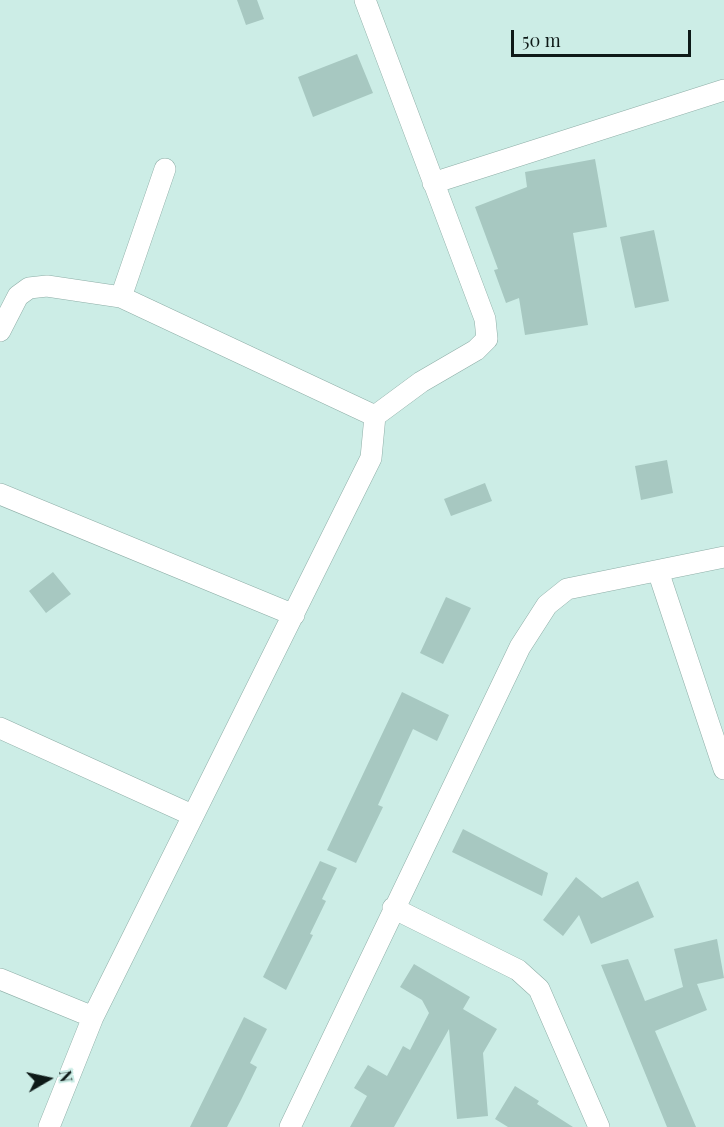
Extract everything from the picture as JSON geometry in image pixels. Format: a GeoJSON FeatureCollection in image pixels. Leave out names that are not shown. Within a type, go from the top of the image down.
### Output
{"type":"FeatureCollection","features":[{"type":"Feature","properties":{"kind":"street"},"geometry":{"type":"LineString","coordinates":[[49,1127],[93,1017],[192,814],[371,459],[375,416],[421,382],[476,350],[488,339],[485,319],[365,0]]}},
{"type":"Feature","properties":{"kind":"street"},"geometry":{"type":"LineString","coordinates":[[433,183],[724,90]]}},
{"type":"Feature","properties":{"kind":"street"},"geometry":{"type":"LineString","coordinates":[[121,297],[165,170]]}},
{"type":"Feature","properties":{"kind":"street"},"geometry":{"type":"LineString","coordinates":[[0,331],[18,296],[29,288],[47,286],[121,297],[375,416]]}},
{"type":"Feature","properties":{"kind":"street"},"geometry":{"type":"LineString","coordinates":[[0,494],[294,615]]}},
{"type":"Feature","properties":{"kind":"street"},"geometry":{"type":"LineString","coordinates":[[290,1127],[520,647],[547,605],[567,589],[724,557]]}},
{"type":"Feature","properties":{"kind":"street"},"geometry":{"type":"LineString","coordinates":[[658,571],[724,769]]}},
{"type":"Feature","properties":{"kind":"street"},"geometry":{"type":"LineString","coordinates":[[0,728],[192,814]]}},
{"type":"Feature","properties":{"kind":"street"},"geometry":{"type":"LineString","coordinates":[[393,908],[518,969],[539,989],[598,1127]]}},
{"type":"Feature","properties":{"kind":"street"},"geometry":{"type":"LineString","coordinates":[[0,980],[93,1017]]}},
{"type":"Feature","properties":{"kind":"building"},"geometry":{"type":"Polygon","coordinates":[[[237,0],[257,0],[264,19],[246,25],[237,0]]]}},
{"type":"Feature","properties":{"kind":"building"},"geometry":{"type":"Polygon","coordinates":[[[357,54],[373,93],[313,117],[298,77],[357,54]]]}},
{"type":"Feature","properties":{"kind":"building"},"geometry":{"type":"Polygon","coordinates":[[[595,159],[607,227],[573,233],[588,325],[525,335],[519,298],[506,303],[494,270],[498,269],[475,207],[527,187],[525,172],[595,159]]]}},
{"type":"Feature","properties":{"kind":"building"},"geometry":{"type":"Polygon","coordinates":[[[654,230],[669,301],[635,308],[620,237],[654,230]]]}},
{"type":"Feature","properties":{"kind":"building"},"geometry":{"type":"Polygon","coordinates":[[[667,460],[673,493],[641,500],[635,466],[667,460]]]}},
{"type":"Feature","properties":{"kind":"building"},"geometry":{"type":"Polygon","coordinates":[[[485,483],[492,501],[451,516],[444,499],[485,483]]]}},
{"type":"Feature","properties":{"kind":"building"},"geometry":{"type":"Polygon","coordinates":[[[53,572],[71,594],[46,613],[29,591],[53,572]]]}},
{"type":"Feature","properties":{"kind":"building"},"geometry":{"type":"Polygon","coordinates":[[[446,597],[471,608],[443,664],[420,653],[446,597]]]}},
{"type":"Feature","properties":{"kind":"building"},"geometry":{"type":"Polygon","coordinates":[[[402,692],[449,715],[437,741],[413,729],[378,805],[383,807],[356,863],[327,850],[402,692]]]}},
{"type":"Feature","properties":{"kind":"building"},"geometry":{"type":"Polygon","coordinates":[[[463,829],[548,873],[542,896],[452,852],[463,829]]]}},
{"type":"Feature","properties":{"kind":"building"},"geometry":{"type":"Polygon","coordinates":[[[320,861],[337,868],[322,899],[326,901],[310,934],[313,935],[286,990],[263,977],[320,861]]]}},
{"type":"Feature","properties":{"kind":"building"},"geometry":{"type":"Polygon","coordinates":[[[576,877],[602,898],[638,881],[654,917],[591,944],[579,915],[563,936],[543,920],[576,877]]]}},
{"type":"Feature","properties":{"kind":"building"},"geometry":{"type":"Polygon","coordinates":[[[717,939],[724,978],[697,984],[707,1010],[655,1031],[696,1127],[667,1127],[601,965],[628,959],[645,1001],[683,987],[674,949],[717,939]]]}},
{"type":"Feature","properties":{"kind":"building"},"geometry":{"type":"Polygon","coordinates":[[[414,964],[470,997],[463,1009],[497,1029],[483,1053],[488,1116],[457,1119],[449,1029],[394,1127],[350,1127],[367,1096],[354,1088],[368,1065],[387,1076],[403,1046],[410,1050],[429,1013],[422,1000],[400,987],[414,964]]]}},
{"type":"Feature","properties":{"kind":"building"},"geometry":{"type":"Polygon","coordinates":[[[244,1017],[267,1029],[250,1063],[257,1067],[241,1100],[227,1127],[190,1127],[244,1017]]]}},
{"type":"Feature","properties":{"kind":"building"},"geometry":{"type":"Polygon","coordinates":[[[515,1086],[539,1101],[537,1104],[573,1127],[508,1127],[495,1119],[515,1086]]]}}]}
